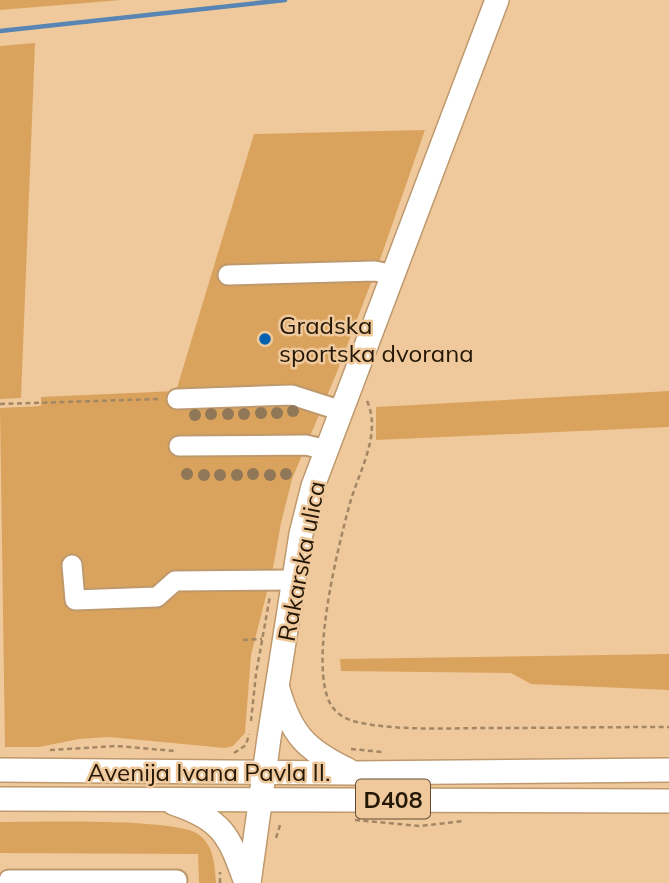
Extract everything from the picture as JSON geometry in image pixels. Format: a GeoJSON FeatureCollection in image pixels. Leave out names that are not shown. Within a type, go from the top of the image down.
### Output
{"type":"FeatureCollection","features":[{"type":"Feature","properties":{"kind":"main road","name":"Rakarska ulica"},"geometry":{"type":"LineString","coordinates":[[247,883],[301,534],[313,486],[494,8]]}},
{"type":"Feature","properties":{"kind":"main road"},"geometry":{"type":"LineString","coordinates":[[277,687],[288,720],[303,743],[354,773]]}},
{"type":"Feature","properties":{"kind":"main road","name":"Avenija Ivana Pavla II."},"geometry":{"type":"LineString","coordinates":[[0,770],[354,773],[669,770]]}},
{"type":"Feature","properties":{"kind":"main road","name":"Avenija Ivana Pavla II."},"geometry":{"type":"LineString","coordinates":[[0,799],[669,801]]}},
{"type":"Feature","properties":{"kind":"main road"},"geometry":{"type":"LineString","coordinates":[[160,799],[198,813],[221,828],[247,883]]}},
{"type":"Feature","properties":{"kind":"lane"},"geometry":{"type":"LineString","coordinates":[[228,275],[374,271],[394,275]]}},
{"type":"Feature","properties":{"kind":"lane"},"geometry":{"type":"LineString","coordinates":[[177,399],[292,395],[342,411]]}},
{"type":"Feature","properties":{"kind":"lane"},"geometry":{"type":"LineString","coordinates":[[179,446],[306,445],[327,450]]}},
{"type":"Feature","properties":{"kind":"lane"},"geometry":{"type":"LineString","coordinates":[[72,565],[75,600],[157,597],[176,581],[294,580]]}},
{"type":"Feature","properties":{"kind":"lane"},"geometry":{"type":"LineString","coordinates":[[9,882],[177,880]]}},
{"type":"Feature","properties":{"kind":"path"},"geometry":{"type":"LineString","coordinates":[[355,375],[369,406],[371,439],[350,500],[332,573],[321,671],[324,690],[332,707],[342,717],[361,723],[420,728],[669,727]]}},
{"type":"Feature","properties":{"kind":"path"},"geometry":{"type":"LineString","coordinates":[[0,404],[177,399]]}},
{"type":"Feature","properties":{"kind":"path"},"geometry":{"type":"LineString","coordinates":[[243,640],[262,639]]}},
{"type":"Feature","properties":{"kind":"path"},"geometry":{"type":"LineString","coordinates":[[225,756],[246,745]]}},
{"type":"Feature","properties":{"kind":"path"},"geometry":{"type":"LineString","coordinates":[[45,751],[116,746],[182,752]]}},
{"type":"Feature","properties":{"kind":"shaded area"},"geometry":{"type":"Polygon","coordinates":[[[0,0],[121,0],[0,10],[0,0]]]}},
{"type":"Feature","properties":{"kind":"shaded area"},"geometry":{"type":"Polygon","coordinates":[[[35,43],[21,398],[0,399],[0,46],[35,43]]]}},
{"type":"Feature","properties":{"kind":"shaded area"},"geometry":{"type":"Polygon","coordinates":[[[425,130],[382,254],[292,479],[251,655],[245,733],[233,746],[225,748],[109,737],[79,739],[39,747],[5,747],[0,408],[41,406],[41,397],[176,391],[254,134],[425,130]]]}},
{"type":"Feature","properties":{"kind":"shaded area"},"geometry":{"type":"Polygon","coordinates":[[[669,391],[669,427],[376,440],[376,407],[669,391]]]}},
{"type":"Feature","properties":{"kind":"shaded area"},"geometry":{"type":"Polygon","coordinates":[[[669,654],[669,690],[531,684],[511,673],[341,671],[340,659],[669,654]]]}},
{"type":"Feature","properties":{"kind":"shaded area"},"geometry":{"type":"Polygon","coordinates":[[[0,822],[134,823],[184,829],[198,834],[207,844],[213,856],[216,883],[199,883],[198,854],[0,853],[0,822]]]}},
{"type":"Feature","properties":{"kind":"waterway"},"geometry":{"type":"LineString","coordinates":[[0,31],[285,0]]}},
{"type":"Feature","properties":{"kind":"place","name":"Gradska sportska dvorana"},"geometry":{"type":"Point","coordinates":[265,339]}}]}
